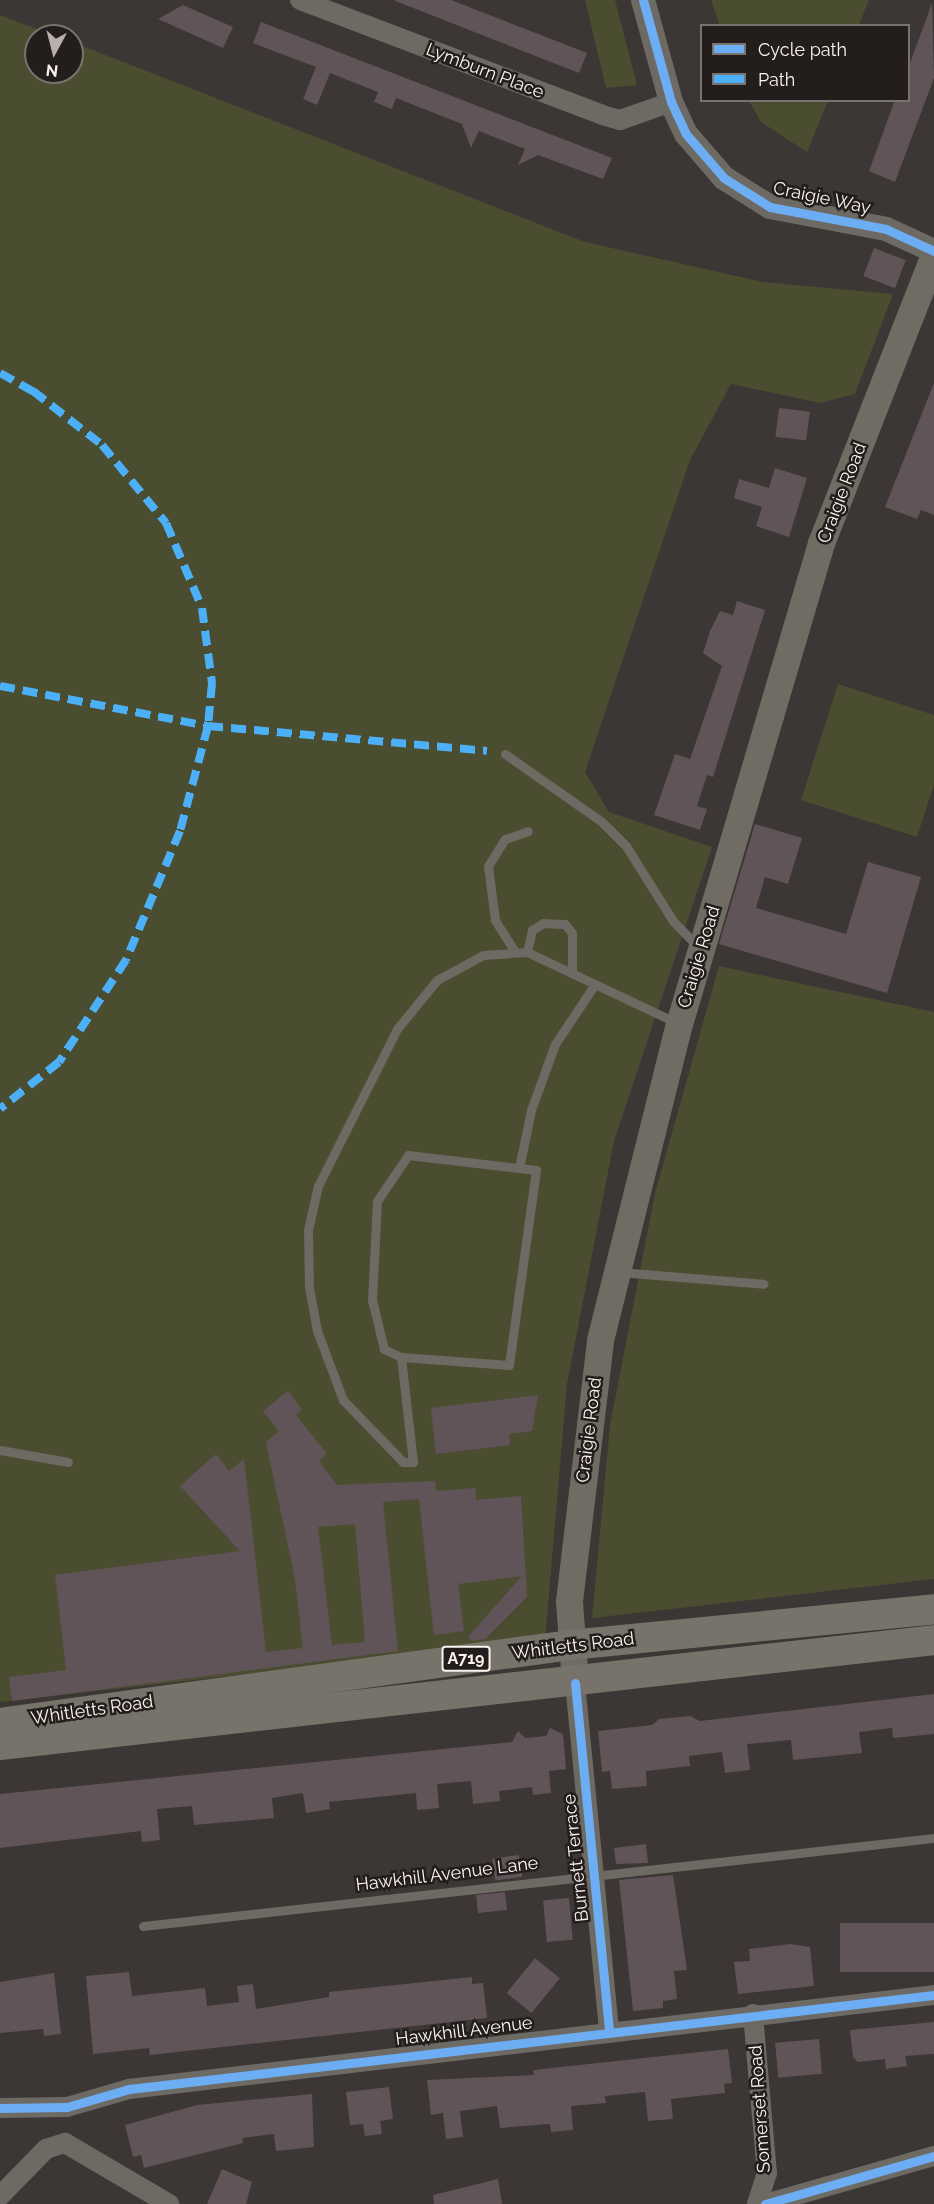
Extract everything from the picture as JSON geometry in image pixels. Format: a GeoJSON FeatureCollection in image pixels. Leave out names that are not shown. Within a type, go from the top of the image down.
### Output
{"type":"FeatureCollection","features":[{"type":"Feature","properties":{"kind":"main road","name":"Craigie Road"},"geometry":{"type":"LineString","coordinates":[[575,1683],[570,1645],[569,1601],[598,1352],[679,1024],[821,543],[934,253]]}},
{"type":"Feature","properties":{"kind":"main road","name":"Whitletts Road"},"geometry":{"type":"LineString","coordinates":[[0,1723],[570,1645],[934,1609]]}},
{"type":"Feature","properties":{"kind":"main road","name":"Whitletts Road"},"geometry":{"type":"LineString","coordinates":[[0,1745],[575,1683],[934,1640]]}},
{"type":"Feature","properties":{"kind":"street","name":"Lymburn Place"},"geometry":{"type":"LineString","coordinates":[[300,0],[602,116],[620,120],[671,102]]}},
{"type":"Feature","properties":{"kind":"street","name":"Craigie Way"},"geometry":{"type":"LineString","coordinates":[[643,0],[671,102],[686,134],[724,178],[770,207],[886,229],[934,253]]}},
{"type":"Feature","properties":{"kind":"street","name":"Burnett Terrace"},"geometry":{"type":"LineString","coordinates":[[575,1683],[609,2030]]}},
{"type":"Feature","properties":{"kind":"street","name":"Hawkhill Avenue"},"geometry":{"type":"LineString","coordinates":[[0,2108],[67,2107],[129,2089],[609,2030],[934,1995]]}},
{"type":"Feature","properties":{"kind":"street","name":"Somerset Road"},"geometry":{"type":"LineString","coordinates":[[753,2014],[767,2173],[757,2204]]}},
{"type":"Feature","properties":{"kind":"street"},"geometry":{"type":"LineString","coordinates":[[0,2196],[46,2149],[65,2143],[169,2204]]}},
{"type":"Feature","properties":{"kind":"street"},"geometry":{"type":"LineString","coordinates":[[765,2204],[934,2156]]}},
{"type":"Feature","properties":{"kind":"lane"},"geometry":{"type":"LineString","coordinates":[[505,754],[602,822],[626,846],[673,921],[700,950]]}},
{"type":"Feature","properties":{"kind":"lane"},"geometry":{"type":"LineString","coordinates":[[515,952],[495,920],[488,866],[505,839],[528,831]]}},
{"type":"Feature","properties":{"kind":"lane"},"geometry":{"type":"LineString","coordinates":[[527,952],[532,930],[543,923],[565,924],[572,933],[572,973]]}},
{"type":"Feature","properties":{"kind":"lane"},"geometry":{"type":"LineString","coordinates":[[401,1357],[413,1462],[403,1462],[343,1400],[317,1331],[309,1287],[308,1230],[318,1186],[398,1029],[437,980],[483,955],[527,952],[679,1024]]}},
{"type":"Feature","properties":{"kind":"lane"},"geometry":{"type":"LineString","coordinates":[[519,1168],[531,1110],[555,1044],[595,984]]}},
{"type":"Feature","properties":{"kind":"lane"},"geometry":{"type":"LineString","coordinates":[[408,1155],[536,1170],[509,1365],[401,1357],[384,1349],[373,1322],[377,1201],[408,1155]]}},
{"type":"Feature","properties":{"kind":"lane"},"geometry":{"type":"LineString","coordinates":[[617,1272],[764,1284]]}},
{"type":"Feature","properties":{"kind":"lane"},"geometry":{"type":"LineString","coordinates":[[0,1450],[68,1462]]}},
{"type":"Feature","properties":{"kind":"lane","name":"Hawkhill Avenue Lane"},"geometry":{"type":"LineString","coordinates":[[143,1926],[594,1874],[934,1838]]}},
{"type":"Feature","properties":{"kind":"green space"},"geometry":{"type":"Polygon","coordinates":[[[585,0],[615,0],[637,85],[606,88],[585,0]]]}},
{"type":"Feature","properties":{"kind":"green space"},"geometry":{"type":"Polygon","coordinates":[[[711,0],[869,0],[859,24],[719,24],[711,0]]]}},
{"type":"Feature","properties":{"kind":"green space"},"geometry":{"type":"Polygon","coordinates":[[[0,15],[24,24],[24,84],[84,84],[84,47],[585,242],[763,282],[893,294],[855,394],[820,403],[731,384],[690,460],[585,772],[609,812],[712,847],[614,1141],[567,1384],[545,1640],[0,1702],[0,15]]]}},
{"type":"Feature","properties":{"kind":"green space"},"geometry":{"type":"Polygon","coordinates":[[[750,102],[828,102],[807,152],[761,122],[750,102]]]}},
{"type":"Feature","properties":{"kind":"green space"},"geometry":{"type":"Polygon","coordinates":[[[838,684],[934,715],[934,785],[917,837],[801,800],[838,684]]]}},
{"type":"Feature","properties":{"kind":"green space"},"geometry":{"type":"Polygon","coordinates":[[[719,966],[934,1012],[934,1579],[592,1618],[610,1425],[655,1193],[719,966]]]}},
{"type":"Feature","properties":{"kind":"building"},"geometry":{"type":"Polygon","coordinates":[[[393,0],[451,0],[587,53],[579,73],[393,0]]]}},
{"type":"Feature","properties":{"kind":"building"},"geometry":{"type":"Polygon","coordinates":[[[932,3],[934,78],[895,182],[869,171],[894,102],[910,102],[910,63],[932,3]]]}},
{"type":"Feature","properties":{"kind":"building"},"geometry":{"type":"Polygon","coordinates":[[[183,5],[233,27],[223,48],[158,19],[183,5]]]}},
{"type":"Feature","properties":{"kind":"building"},"geometry":{"type":"Polygon","coordinates":[[[261,22],[612,158],[603,179],[538,155],[518,165],[525,149],[479,131],[471,148],[462,124],[396,98],[392,109],[374,102],[378,92],[330,73],[317,105],[303,99],[316,67],[253,43],[261,22]]]}},
{"type":"Feature","properties":{"kind":"building"},"geometry":{"type":"Polygon","coordinates":[[[874,248],[906,260],[895,288],[863,276],[874,248]]]}},
{"type":"Feature","properties":{"kind":"building"},"geometry":{"type":"Polygon","coordinates":[[[934,383],[934,515],[921,510],[917,519],[885,507],[934,383]]]}},
{"type":"Feature","properties":{"kind":"building"},"geometry":{"type":"Polygon","coordinates":[[[779,408],[810,412],[806,441],[775,437],[779,408]]]}},
{"type":"Feature","properties":{"kind":"building"},"geometry":{"type":"Polygon","coordinates":[[[775,468],[807,478],[789,537],[756,526],[762,507],[734,498],[739,479],[769,488],[775,468]]]}},
{"type":"Feature","properties":{"kind":"building"},"geometry":{"type":"Polygon","coordinates":[[[737,601],[765,610],[713,777],[707,775],[697,806],[707,809],[700,830],[654,815],[675,754],[690,759],[722,666],[703,653],[710,631],[720,611],[733,615],[737,601]]]}},
{"type":"Feature","properties":{"kind":"building"},"geometry":{"type":"Polygon","coordinates":[[[755,824],[802,838],[788,884],[765,877],[756,908],[846,934],[868,862],[921,877],[887,993],[719,944],[755,824]]]}},
{"type":"Feature","properties":{"kind":"building"},"geometry":{"type":"Polygon","coordinates":[[[288,1391],[302,1410],[296,1415],[327,1454],[319,1461],[337,1485],[435,1481],[436,1491],[475,1488],[476,1500],[521,1496],[527,1597],[485,1639],[472,1641],[468,1637],[522,1576],[458,1584],[464,1631],[434,1635],[419,1499],[383,1502],[398,1651],[12,1701],[9,1677],[66,1670],[55,1575],[240,1551],[180,1486],[216,1454],[229,1471],[244,1459],[266,1652],[303,1648],[295,1579],[266,1442],[279,1431],[263,1411],[288,1391]],[[355,1524],[318,1527],[332,1645],[365,1642],[355,1524]]]}},
{"type":"Feature","properties":{"kind":"building"},"geometry":{"type":"Polygon","coordinates":[[[538,1395],[532,1431],[509,1434],[510,1445],[436,1454],[431,1408],[538,1395]]]}},
{"type":"Feature","properties":{"kind":"building"},"geometry":{"type":"Polygon","coordinates":[[[934,1694],[934,1734],[893,1738],[892,1728],[859,1732],[862,1753],[793,1760],[791,1740],[747,1744],[750,1770],[725,1773],[722,1752],[689,1756],[690,1766],[646,1771],[647,1786],[612,1789],[610,1771],[602,1772],[598,1731],[652,1725],[659,1719],[690,1716],[700,1721],[934,1694]]]}},
{"type":"Feature","properties":{"kind":"building"},"geometry":{"type":"Polygon","coordinates":[[[550,1728],[563,1734],[566,1769],[549,1771],[551,1793],[533,1795],[532,1787],[499,1791],[500,1801],[473,1804],[471,1781],[437,1784],[439,1808],[417,1810],[416,1793],[329,1802],[330,1809],[306,1813],[303,1793],[272,1798],[274,1818],[194,1825],[192,1806],[157,1809],[160,1840],[142,1842],[141,1831],[0,1848],[0,1794],[512,1742],[518,1731],[525,1738],[546,1736],[550,1728]]]}},
{"type":"Feature","properties":{"kind":"building"},"geometry":{"type":"Polygon","coordinates":[[[646,1844],[648,1863],[616,1864],[614,1848],[646,1844]]]}},
{"type":"Feature","properties":{"kind":"building"},"geometry":{"type":"Polygon","coordinates":[[[519,1855],[522,1877],[495,1881],[492,1859],[519,1855]]]}},
{"type":"Feature","properties":{"kind":"building"},"geometry":{"type":"Polygon","coordinates":[[[673,1875],[687,1970],[674,1971],[677,1999],[663,2001],[663,2008],[633,2011],[619,1880],[673,1875]]]}},
{"type":"Feature","properties":{"kind":"building"},"geometry":{"type":"Polygon","coordinates":[[[505,1892],[507,1910],[478,1913],[476,1895],[505,1892]]]}},
{"type":"Feature","properties":{"kind":"building"},"geometry":{"type":"Polygon","coordinates":[[[569,1898],[573,1940],[547,1942],[543,1900],[569,1898]]]}},
{"type":"Feature","properties":{"kind":"building"},"geometry":{"type":"Polygon","coordinates":[[[840,1923],[934,1923],[934,1972],[840,1972],[840,1923]]]}},
{"type":"Feature","properties":{"kind":"building"},"geometry":{"type":"Polygon","coordinates":[[[790,1944],[810,1947],[814,1986],[738,1994],[734,1962],[750,1961],[749,1949],[790,1944]]]}},
{"type":"Feature","properties":{"kind":"building"},"geometry":{"type":"Polygon","coordinates":[[[535,1958],[560,1978],[532,2013],[507,1993],[535,1958]]]}},
{"type":"Feature","properties":{"kind":"building"},"geometry":{"type":"Polygon","coordinates":[[[129,1972],[132,1996],[205,1988],[207,2006],[239,2002],[237,1986],[253,1984],[256,2009],[329,1997],[329,1992],[472,1977],[472,1984],[483,1983],[487,2018],[150,2055],[149,2048],[93,2054],[86,1976],[129,1972]]]}},
{"type":"Feature","properties":{"kind":"building"},"geometry":{"type":"Polygon","coordinates":[[[54,1973],[61,2034],[44,2036],[43,2029],[0,2033],[0,1982],[54,1973]]]}},
{"type":"Feature","properties":{"kind":"building"},"geometry":{"type":"Polygon","coordinates":[[[934,2022],[934,2054],[905,2056],[907,2066],[886,2069],[885,2059],[858,2062],[853,2057],[850,2030],[934,2022]]]}},
{"type":"Feature","properties":{"kind":"building"},"geometry":{"type":"Polygon","coordinates":[[[819,2039],[822,2074],[778,2078],[775,2043],[819,2039]]]}},
{"type":"Feature","properties":{"kind":"building"},"geometry":{"type":"Polygon","coordinates":[[[728,2049],[732,2083],[724,2084],[725,2093],[671,2099],[673,2119],[648,2121],[645,2092],[605,2096],[606,2103],[571,2106],[573,2130],[551,2132],[550,2124],[500,2128],[497,2106],[460,2111],[463,2137],[446,2139],[443,2113],[431,2115],[427,2080],[534,2075],[533,2070],[728,2049]]]}},
{"type":"Feature","properties":{"kind":"building"},"geometry":{"type":"Polygon","coordinates":[[[389,2087],[393,2119],[380,2121],[382,2134],[365,2136],[363,2124],[350,2125],[346,2092],[389,2087]]]}},
{"type":"Feature","properties":{"kind":"building"},"geometry":{"type":"Polygon","coordinates":[[[312,2094],[314,2147],[276,2151],[274,2134],[242,2138],[243,2143],[144,2168],[141,2155],[133,2157],[125,2125],[197,2105],[312,2094]]]}},
{"type":"Feature","properties":{"kind":"building"},"geometry":{"type":"Polygon","coordinates":[[[222,2169],[252,2182],[246,2204],[207,2204],[222,2169]]]}},
{"type":"Feature","properties":{"kind":"building"},"geometry":{"type":"Polygon","coordinates":[[[498,2179],[502,2204],[434,2204],[433,2195],[498,2179]]]}},
{"type":"Feature","properties":{"kind":"marked path"},"geometry":{"type":"LineString","coordinates":[[0,373],[33,391],[102,445],[166,523],[202,608],[212,683],[208,726],[180,831],[126,960],[59,1062],[0,1109]]}},
{"type":"Feature","properties":{"kind":"marked path"},"geometry":{"type":"LineString","coordinates":[[0,686],[208,726],[487,751]]}},
{"type":"Feature","properties":{"kind":"cycle path"},"geometry":{"type":"LineString","coordinates":[[643,0],[671,102],[686,134],[724,178],[770,207],[886,229],[934,251]]}},
{"type":"Feature","properties":{"kind":"cycle path"},"geometry":{"type":"LineString","coordinates":[[575,1683],[609,2030]]}},
{"type":"Feature","properties":{"kind":"cycle path"},"geometry":{"type":"LineString","coordinates":[[0,2108],[67,2107],[129,2089],[934,1995]]}},
{"type":"Feature","properties":{"kind":"cycle path"},"geometry":{"type":"LineString","coordinates":[[765,2204],[934,2156]]}}]}
